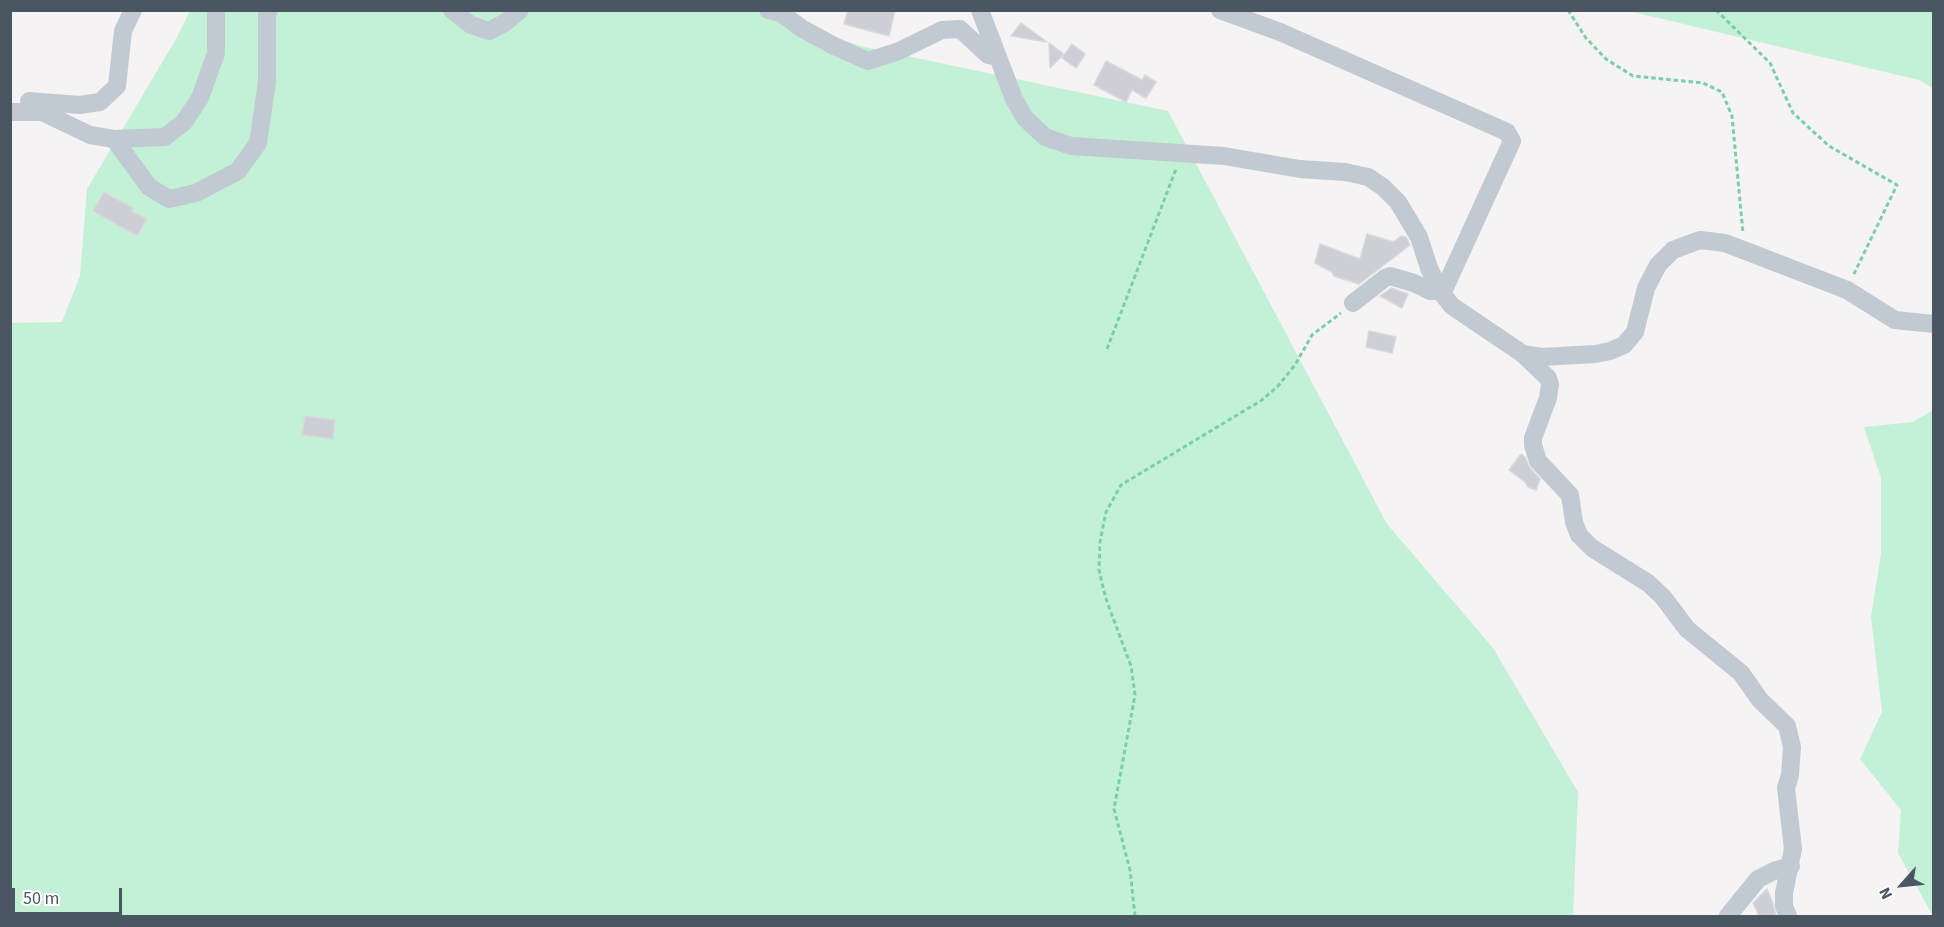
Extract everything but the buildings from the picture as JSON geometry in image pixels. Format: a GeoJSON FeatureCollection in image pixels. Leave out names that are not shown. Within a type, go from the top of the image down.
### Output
{"type":"FeatureCollection","features":[{"type":"Feature","properties":{"kind":"street"},"geometry":{"type":"LineString","coordinates":[[10,100],[80,105],[100,102],[117,86],[123,31],[133,10]]}},
{"type":"Feature","properties":{"kind":"street"},"geometry":{"type":"LineString","coordinates":[[10,112],[42,112],[90,135],[114,139],[165,137],[184,122],[200,98],[216,53],[216,10]]}},
{"type":"Feature","properties":{"kind":"street"},"geometry":{"type":"LineString","coordinates":[[114,139],[149,187],[169,199],[196,193],[238,171],[258,143],[267,82],[266,26],[269,10]]}},
{"type":"Feature","properties":{"kind":"street"},"geometry":{"type":"LineString","coordinates":[[452,10],[471,25],[489,30],[506,22],[520,10]]}},
{"type":"Feature","properties":{"kind":"street"},"geometry":{"type":"LineString","coordinates":[[768,10],[781,13],[801,28],[868,61],[899,51],[942,30],[960,29],[988,55],[998,57]]}},
{"type":"Feature","properties":{"kind":"street"},"geometry":{"type":"LineString","coordinates":[[980,10],[1014,99],[1025,118],[1045,137],[1071,146],[1224,156],[1300,169],[1334,171],[1368,177],[1383,187],[1398,202],[1419,237],[1429,268],[1441,293],[1452,306],[1522,354],[1544,373],[1550,384],[1548,398],[1533,438],[1534,454],[1570,495],[1574,522],[1579,535],[1592,548],[1648,583],[1664,597],[1687,629],[1741,673],[1760,700],[1786,726],[1792,747],[1790,775],[1786,788],[1792,839],[1791,866],[1784,893],[1784,906],[1788,916]]}},
{"type":"Feature","properties":{"kind":"street"},"geometry":{"type":"LineString","coordinates":[[1220,10],[1280,32],[1507,132],[1512,141],[1441,293]]}},
{"type":"Feature","properties":{"kind":"street"},"geometry":{"type":"LineString","coordinates":[[1522,354],[1555,357],[1596,354],[1618,349],[1635,332],[1646,288],[1664,257],[1682,246],[1700,240],[1725,243],[1847,290],[1895,320],[1934,324]]}},
{"type":"Feature","properties":{"kind":"street"},"geometry":{"type":"LineString","coordinates":[[1353,303],[1390,276],[1441,293]]}},
{"type":"Feature","properties":{"kind":"street"},"geometry":{"type":"LineString","coordinates":[[1728,916],[1758,879],[1791,866]]}},
{"type":"Feature","properties":{"kind":"path"},"geometry":{"type":"LineString","coordinates":[[1568,10],[1586,38],[1606,59],[1633,76],[1703,83],[1722,92],[1732,116],[1745,252]]}},
{"type":"Feature","properties":{"kind":"path"},"geometry":{"type":"LineString","coordinates":[[1716,10],[1770,63],[1793,113],[1829,146],[1897,185],[1847,290]]}},
{"type":"Feature","properties":{"kind":"path"},"geometry":{"type":"LineString","coordinates":[[1107,349],[1182,154]]}},
{"type":"Feature","properties":{"kind":"path"},"geometry":{"type":"LineString","coordinates":[[1135,916],[1130,870],[1114,809],[1135,695],[1131,666],[1106,599],[1099,570],[1100,542],[1107,512],[1121,485],[1262,400],[1278,386],[1295,365],[1312,335],[1353,303]]}},
{"type":"Feature","properties":{"kind":"green space"},"geometry":{"type":"Polygon","coordinates":[[[190,11],[753,11],[864,47],[1168,111],[1387,524],[1493,648],[1578,792],[1573,916],[11,916],[10,323],[62,322],[80,276],[87,189],[176,39],[190,11]]]}},
{"type":"Feature","properties":{"kind":"green space"},"geometry":{"type":"Polygon","coordinates":[[[1629,11],[1933,11],[1933,88],[1919,80],[1629,11]]]}},
{"type":"Feature","properties":{"kind":"green space"},"geometry":{"type":"Polygon","coordinates":[[[1933,410],[1933,916],[1898,853],[1901,810],[1860,759],[1882,712],[1871,617],[1881,554],[1881,478],[1864,427],[1913,422],[1933,410]]]}}]}
